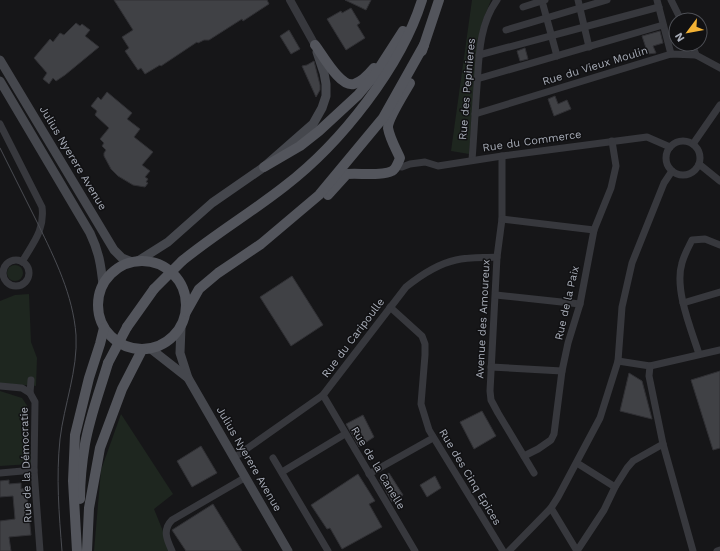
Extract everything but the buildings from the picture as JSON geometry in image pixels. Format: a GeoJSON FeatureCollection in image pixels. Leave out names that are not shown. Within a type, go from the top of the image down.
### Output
{"type":"FeatureCollection","features":[{"type":"Feature","properties":{"kind":"main road"},"geometry":{"type":"LineString","coordinates":[[77,551],[73,481],[75,435],[89,378],[104,328],[98,302],[103,285],[110,274],[120,266],[135,261],[168,242],[212,203],[264,167],[300,146],[358,95],[374,76],[404,29],[417,0]]}},
{"type":"Feature","properties":{"kind":"main road"},"geometry":{"type":"LineString","coordinates":[[77,551],[80,488],[85,444],[108,363],[127,327],[154,289],[182,260],[286,185],[333,142],[350,123],[393,62],[416,18],[422,0]]}},
{"type":"Feature","properties":{"kind":"main road"},"geometry":{"type":"LineString","coordinates":[[261,244],[278,237],[326,197],[347,174],[369,173],[379,175],[392,171],[397,166],[400,158],[390,135],[388,126],[390,118],[403,97],[417,68],[439,0]]}},
{"type":"Feature","properties":{"kind":"main road"},"geometry":{"type":"LineString","coordinates":[[315,45],[336,75],[347,84],[355,84],[368,75],[393,40],[404,29]]}},
{"type":"Feature","properties":{"kind":"main road"},"geometry":{"type":"LineString","coordinates":[[264,167],[313,124],[322,108],[326,96],[326,84],[315,45]]}},
{"type":"Feature","properties":{"kind":"main road"},"geometry":{"type":"LineString","coordinates":[[186,312],[199,289],[218,273],[261,244],[319,195],[384,118],[424,45]]}},
{"type":"Feature","properties":{"kind":"main road","name":"Julius Nyerere Avenue"},"geometry":{"type":"LineString","coordinates":[[0,60],[114,250],[122,258],[151,262],[164,266],[175,275],[182,286],[186,299],[186,312],[181,327],[180,353],[188,378],[288,551]]}},
{"type":"Feature","properties":{"kind":"main road"},"geometry":{"type":"LineString","coordinates":[[0,81],[90,233],[97,247],[101,262],[103,285]]}},
{"type":"Feature","properties":{"kind":"main road","name":"Julius Nyerere Avenue"},"geometry":{"type":"LineString","coordinates":[[104,328],[114,339],[127,347],[146,349],[163,345],[174,337],[181,327]]}},
{"type":"Feature","properties":{"kind":"main road"},"geometry":{"type":"LineString","coordinates":[[87,551],[89,508],[100,448],[122,388],[146,349]]}},
{"type":"Feature","properties":{"kind":"main road","name":"Julius Nyerere Avenue"},"geometry":{"type":"LineString","coordinates":[[146,349],[188,378]]}},
{"type":"Feature","properties":{"kind":"street"},"geometry":{"type":"LineString","coordinates":[[290,0],[315,45]]}},
{"type":"Feature","properties":{"kind":"street","name":"Rue des Pepinieres"},"geometry":{"type":"LineString","coordinates":[[472,160],[482,34],[486,20],[497,0]]}},
{"type":"Feature","properties":{"kind":"street"},"geometry":{"type":"LineString","coordinates":[[523,7],[544,0],[551,36],[557,56]]}},
{"type":"Feature","properties":{"kind":"street"},"geometry":{"type":"LineString","coordinates":[[506,30],[547,18],[579,4],[607,0]]}},
{"type":"Feature","properties":{"kind":"street"},"geometry":{"type":"LineString","coordinates":[[671,0],[677,12]]}},
{"type":"Feature","properties":{"kind":"street"},"geometry":{"type":"LineString","coordinates":[[579,4],[589,47]]}},
{"type":"Feature","properties":{"kind":"street"},"geometry":{"type":"LineString","coordinates":[[480,55],[585,27],[658,4],[671,54]]}},
{"type":"Feature","properties":{"kind":"street"},"geometry":{"type":"LineString","coordinates":[[478,79],[663,25]]}},
{"type":"Feature","properties":{"kind":"street","name":"Rue du Vieux Moulin"},"geometry":{"type":"LineString","coordinates":[[475,114],[671,54],[696,55],[720,68]]}},
{"type":"Feature","properties":{"kind":"street"},"geometry":{"type":"LineString","coordinates":[[693,144],[720,105]]}},
{"type":"Feature","properties":{"kind":"street"},"geometry":{"type":"LineString","coordinates":[[0,124],[42,207],[43,215],[41,230],[22,262]]}},
{"type":"Feature","properties":{"kind":"street","name":"Rue du Commerce"},"geometry":{"type":"LineString","coordinates":[[397,166],[402,167],[410,164],[425,162],[438,166],[472,160],[647,137],[670,147]]}},
{"type":"Feature","properties":{"kind":"street","name":"Rue de la Paix"},"geometry":{"type":"LineString","coordinates":[[524,456],[551,440],[554,434],[562,371],[568,343],[580,304],[594,230],[610,188],[616,166],[612,141]]}},
{"type":"Feature","properties":{"kind":"street"},"geometry":{"type":"LineString","coordinates":[[682,141],[693,144],[699,153],[699,164],[696,169],[687,175],[682,176],[672,172],[666,161],[666,155],[670,147],[676,142],[682,141]]}},
{"type":"Feature","properties":{"kind":"street","name":"Avenue des Amoureux"},"geometry":{"type":"LineString","coordinates":[[502,156],[502,219],[497,257],[490,391],[491,400],[534,473]]}},
{"type":"Feature","properties":{"kind":"street"},"geometry":{"type":"LineString","coordinates":[[699,164],[720,181]]}},
{"type":"Feature","properties":{"kind":"street"},"geometry":{"type":"LineString","coordinates":[[509,551],[551,508],[600,418],[618,361],[622,307],[632,263],[664,183],[672,172]]}},
{"type":"Feature","properties":{"kind":"street"},"geometry":{"type":"LineString","coordinates":[[502,219],[594,230]]}},
{"type":"Feature","properties":{"kind":"street"},"geometry":{"type":"LineString","coordinates":[[699,354],[683,303],[680,288],[681,264],[692,240],[706,239],[720,245]]}},
{"type":"Feature","properties":{"kind":"street","name":"Rue du Caripoulle"},"geometry":{"type":"LineString","coordinates":[[235,457],[323,395],[406,287],[420,276],[436,267],[456,260],[497,257]]}},
{"type":"Feature","properties":{"kind":"street"},"geometry":{"type":"LineString","coordinates":[[18,260],[22,262],[28,271],[27,279],[21,285],[17,286],[3,283],[2,266],[10,261],[18,260]]}},
{"type":"Feature","properties":{"kind":"street"},"geometry":{"type":"LineString","coordinates":[[683,303],[720,292]]}},
{"type":"Feature","properties":{"kind":"street"},"geometry":{"type":"LineString","coordinates":[[496,295],[580,304]]}},
{"type":"Feature","properties":{"kind":"street","name":"Rue des Cinq Epices"},"geometry":{"type":"LineString","coordinates":[[390,308],[422,336],[425,344],[425,355],[421,404],[429,430],[503,551]]}},
{"type":"Feature","properties":{"kind":"street"},"geometry":{"type":"LineString","coordinates":[[618,361],[650,366],[720,350]]}},
{"type":"Feature","properties":{"kind":"street"},"geometry":{"type":"LineString","coordinates":[[650,366],[650,376],[663,444],[693,551]]}},
{"type":"Feature","properties":{"kind":"street"},"geometry":{"type":"LineString","coordinates":[[491,367],[562,371]]}},
{"type":"Feature","properties":{"kind":"street","name":"Rue de la Démocratie"},"geometry":{"type":"LineString","coordinates":[[31,380],[30,393],[35,402],[34,470],[40,551]]}},
{"type":"Feature","properties":{"kind":"street"},"geometry":{"type":"LineString","coordinates":[[0,386],[22,388],[30,393]]}},
{"type":"Feature","properties":{"kind":"street","name":"Rue de la Canelle"},"geometry":{"type":"LineString","coordinates":[[323,395],[415,551]]}},
{"type":"Feature","properties":{"kind":"street"},"geometry":{"type":"LineString","coordinates":[[282,472],[346,434]]}},
{"type":"Feature","properties":{"kind":"street"},"geometry":{"type":"LineString","coordinates":[[369,474],[433,438]]}},
{"type":"Feature","properties":{"kind":"street"},"geometry":{"type":"LineString","coordinates":[[551,508],[577,551],[604,510],[615,486],[633,461],[663,444]]}},
{"type":"Feature","properties":{"kind":"street"},"geometry":{"type":"LineString","coordinates":[[273,458],[328,551]]}},
{"type":"Feature","properties":{"kind":"street"},"geometry":{"type":"LineString","coordinates":[[576,463],[615,486]]}},
{"type":"Feature","properties":{"kind":"street"},"geometry":{"type":"LineString","coordinates":[[0,474],[34,470]]}},
{"type":"Feature","properties":{"kind":"street"},"geometry":{"type":"LineString","coordinates":[[172,551],[166,534],[168,523],[246,477]]}},
{"type":"Feature","properties":{"kind":"shaded area"},"geometry":{"type":"Polygon","coordinates":[[[472,0],[491,0],[478,38],[469,154],[451,151],[472,0]]]}},
{"type":"Feature","properties":{"kind":"shaded area"},"geometry":{"type":"Polygon","coordinates":[[[15,265],[21,267],[23,273],[21,279],[15,281],[9,279],[7,273],[9,267],[15,265]]]}},
{"type":"Feature","properties":{"kind":"shaded area"},"geometry":{"type":"Polygon","coordinates":[[[29,294],[31,342],[37,358],[36,386],[0,383],[0,301],[15,295],[29,294]]]}},
{"type":"Feature","properties":{"kind":"shaded area"},"geometry":{"type":"Polygon","coordinates":[[[0,391],[22,398],[28,407],[31,464],[0,466],[0,391]]]}},
{"type":"Feature","properties":{"kind":"shaded area"},"geometry":{"type":"Polygon","coordinates":[[[121,414],[173,494],[154,509],[171,551],[94,551],[101,470],[121,414]]]}},
{"type":"Feature","properties":{"kind":"tram line"},"geometry":{"type":"LineString","coordinates":[[0,148],[57,264],[67,292],[74,320],[76,335],[75,361],[62,426],[58,467],[58,495],[62,551]]}}]}
